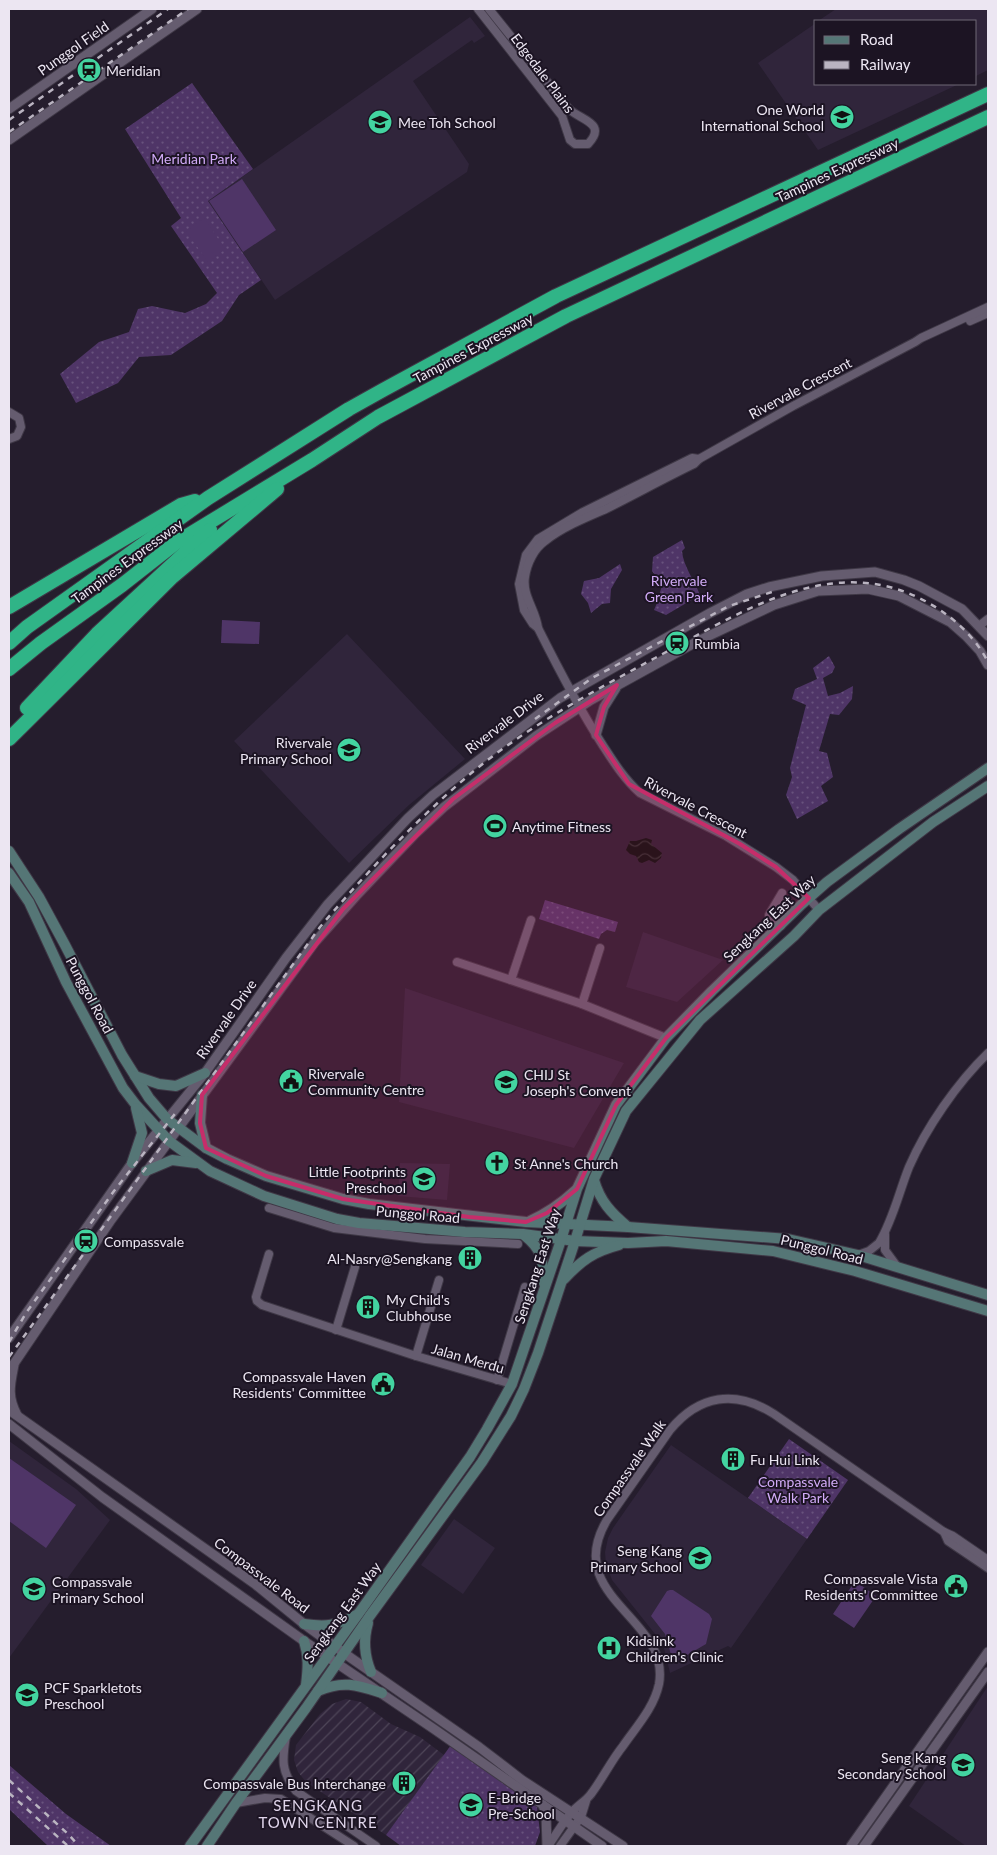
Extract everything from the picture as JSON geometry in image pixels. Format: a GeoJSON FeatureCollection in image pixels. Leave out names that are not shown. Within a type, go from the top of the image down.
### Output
{"type":"FeatureCollection","features":[{"type":"Feature","properties":{"kind":"highway","name":"Tampines Expressway"},"geometry":{"type":"LineString","coordinates":[[9,643],[27,627],[208,498],[349,409],[556,296],[988,94]]}},
{"type":"Feature","properties":{"kind":"highway","name":"Tampines Expressway"},"geometry":{"type":"LineString","coordinates":[[9,669],[177,542],[312,460],[378,417],[566,316],[988,117]]}},
{"type":"Feature","properties":{"kind":"highway"},"geometry":{"type":"LineString","coordinates":[[9,740],[171,578],[312,460]]}},
{"type":"Feature","properties":{"kind":"highway"},"geometry":{"type":"LineString","coordinates":[[9,607],[182,505],[208,498]]}},
{"type":"Feature","properties":{"kind":"highway"},"geometry":{"type":"LineString","coordinates":[[9,727],[97,634],[226,513]]}},
{"type":"Feature","properties":{"kind":"highway"},"geometry":{"type":"LineString","coordinates":[[54,678],[96,653]]}},
{"type":"Feature","properties":{"kind":"highway"},"geometry":{"type":"LineString","coordinates":[[27,721],[36,699]]}},
{"type":"Feature","properties":{"kind":"main road","name":"Sengkang East Way"},"geometry":{"type":"LineString","coordinates":[[207,1846],[344,1653],[364,1615],[470,1457],[512,1384],[562,1239],[577,1189],[616,1105],[666,1038],[809,898],[827,882],[899,829],[988,768]]}},
{"type":"Feature","properties":{"kind":"main road","name":"Sengkang East Way"},"geometry":{"type":"LineString","coordinates":[[190,1846],[335,1646],[364,1615],[482,1462],[511,1416],[538,1353],[594,1179],[626,1110],[700,1020],[794,936],[819,910],[933,822],[988,786]]}},
{"type":"Feature","properties":{"kind":"main road","name":"Punggol Road"},"geometry":{"type":"LineString","coordinates":[[9,851],[65,944],[135,1076],[149,1098],[167,1119],[206,1148],[266,1176],[343,1199],[450,1215],[526,1222],[628,1227],[788,1239],[896,1265],[988,1295]]}},
{"type":"Feature","properties":{"kind":"main road","name":"Punggol Road"},"geometry":{"type":"LineString","coordinates":[[9,873],[29,902],[66,982],[123,1088],[136,1105],[169,1141],[210,1170],[281,1206],[336,1224],[425,1233],[494,1238],[562,1239],[628,1243],[666,1241],[783,1253],[855,1271],[988,1311]]}},
{"type":"Feature","properties":{"kind":"main road"},"geometry":{"type":"LineString","coordinates":[[135,1076],[159,1084],[176,1086],[206,1073]]}},
{"type":"Feature","properties":{"kind":"main road"},"geometry":{"type":"LineString","coordinates":[[202,1095],[200,1123],[206,1148]]}},
{"type":"Feature","properties":{"kind":"main road"},"geometry":{"type":"LineString","coordinates":[[132,1163],[142,1133],[136,1105]]}},
{"type":"Feature","properties":{"kind":"main road"},"geometry":{"type":"LineString","coordinates":[[146,1171],[172,1160],[193,1162],[210,1170]]}},
{"type":"Feature","properties":{"kind":"main road"},"geometry":{"type":"LineString","coordinates":[[594,1179],[598,1193],[612,1214],[628,1227]]}},
{"type":"Feature","properties":{"kind":"main road"},"geometry":{"type":"LineString","coordinates":[[526,1222],[547,1213],[577,1189]]}},
{"type":"Feature","properties":{"kind":"main road"},"geometry":{"type":"LineString","coordinates":[[521,1239],[534,1242],[540,1252],[543,1264],[544,1290]]}},
{"type":"Feature","properties":{"kind":"main road"},"geometry":{"type":"LineString","coordinates":[[562,1281],[578,1264],[590,1255],[628,1243]]}},
{"type":"Feature","properties":{"kind":"main road"},"geometry":{"type":"LineString","coordinates":[[304,1624],[329,1626],[364,1615],[365,1658],[370,1672]]}},
{"type":"Feature","properties":{"kind":"main road"},"geometry":{"type":"LineString","coordinates":[[304,1642],[308,1662],[306,1686]]}},
{"type":"Feature","properties":{"kind":"main road"},"geometry":{"type":"LineString","coordinates":[[318,1691],[331,1685],[348,1683],[382,1693]]}},
{"type":"Feature","properties":{"kind":"street","name":"Punggol Field"},"geometry":{"type":"LineString","coordinates":[[9,109],[152,9]]}},
{"type":"Feature","properties":{"kind":"street"},"geometry":{"type":"LineString","coordinates":[[9,140],[197,9]]}},
{"type":"Feature","properties":{"kind":"street","name":"Edgedale Plains"},"geometry":{"type":"LineString","coordinates":[[478,9],[562,116],[570,140],[575,144],[588,144],[593,139],[595,132],[591,122],[576,116],[569,109],[489,9]]}},
{"type":"Feature","properties":{"kind":"street","name":"Rivervale Crescent"},"geometry":{"type":"LineString","coordinates":[[819,910],[793,880],[776,867],[740,844],[640,793],[629,784],[579,708],[538,628],[524,610],[519,584],[526,555],[538,539],[583,512],[692,458],[699,459],[792,406],[921,338],[988,307]]}},
{"type":"Feature","properties":{"kind":"street","name":"Rivervale Crescent"},"geometry":{"type":"LineString","coordinates":[[915,342],[922,342],[988,313]]}},
{"type":"Feature","properties":{"kind":"street"},"geometry":{"type":"LineString","coordinates":[[9,412],[19,418],[21,427],[16,436],[9,439]]}},
{"type":"Feature","properties":{"kind":"street","name":"Rivervale Drive"},"geometry":{"type":"LineString","coordinates":[[9,1338],[132,1163],[206,1073],[303,934],[328,904],[394,832],[433,795],[464,769],[570,691],[747,594],[769,587],[822,576],[875,572],[904,580],[920,586],[962,609],[985,630]]}},
{"type":"Feature","properties":{"kind":"street","name":"Rivervale Drive"},"geometry":{"type":"LineString","coordinates":[[9,1371],[74,1272],[146,1171],[240,1047],[315,942],[343,909],[410,839],[444,807],[536,736],[617,685],[698,641],[774,605],[818,591],[868,589],[926,608],[956,627],[980,651],[988,665]]}},
{"type":"Feature","properties":{"kind":"street"},"geometry":{"type":"LineString","coordinates":[[985,630],[988,619]]}},
{"type":"Feature","properties":{"kind":"street"},"geometry":{"type":"LineString","coordinates":[[596,735],[604,707],[617,685]]}},
{"type":"Feature","properties":{"kind":"street"},"geometry":{"type":"LineString","coordinates":[[780,926],[769,915],[782,892]]}},
{"type":"Feature","properties":{"kind":"street"},"geometry":{"type":"LineString","coordinates":[[512,980],[531,920]]}},
{"type":"Feature","properties":{"kind":"street"},"geometry":{"type":"LineString","coordinates":[[582,1004],[600,948]]}},
{"type":"Feature","properties":{"kind":"street"},"geometry":{"type":"LineString","coordinates":[[457,962],[582,1004],[666,1038]]}},
{"type":"Feature","properties":{"kind":"street"},"geometry":{"type":"LineString","coordinates":[[858,1255],[875,1247],[886,1230],[909,1167],[923,1140],[954,1092],[988,1053]]}},
{"type":"Feature","properties":{"kind":"street"},"geometry":{"type":"LineString","coordinates":[[269,1208],[281,1206]]}},
{"type":"Feature","properties":{"kind":"street"},"geometry":{"type":"LineString","coordinates":[[886,1230],[885,1250],[896,1265]]}},
{"type":"Feature","properties":{"kind":"street","name":"Jalan Merdu"},"geometry":{"type":"LineString","coordinates":[[269,1254],[256,1297],[257,1301],[262,1305],[416,1356],[512,1384]]}},
{"type":"Feature","properties":{"kind":"street"},"geometry":{"type":"LineString","coordinates":[[336,1330],[355,1267]]}},
{"type":"Feature","properties":{"kind":"street","name":"Jalan Merdu"},"geometry":{"type":"LineString","coordinates":[[416,1356],[439,1280]]}},
{"type":"Feature","properties":{"kind":"street"},"geometry":{"type":"LineString","coordinates":[[497,1380],[525,1287]]}},
{"type":"Feature","properties":{"kind":"street"},"geometry":{"type":"LineString","coordinates":[[14,1362],[10,1394],[11,1403],[18,1416]]}},
{"type":"Feature","properties":{"kind":"street","name":"Compassvale Walk"},"geometry":{"type":"LineString","coordinates":[[570,1824],[652,1705],[659,1683],[659,1663],[653,1646],[606,1590],[599,1576],[596,1562],[597,1541],[601,1530],[612,1512],[670,1430],[685,1414],[712,1401],[733,1399],[754,1402],[944,1532],[945,1538],[948,1541],[988,1568]]}},
{"type":"Feature","properties":{"kind":"street","name":"Compassvale Road"},"geometry":{"type":"LineString","coordinates":[[9,1410],[255,1584],[304,1624],[479,1747],[522,1780],[623,1846]]}},
{"type":"Feature","properties":{"kind":"street","name":"Compassvale Road"},"geometry":{"type":"LineString","coordinates":[[9,1424],[13,1431],[102,1497],[304,1642],[382,1693],[602,1846]]}},
{"type":"Feature","properties":{"kind":"street"},"geometry":{"type":"LineString","coordinates":[[944,1532],[988,1560]]}},
{"type":"Feature","properties":{"kind":"street"},"geometry":{"type":"LineString","coordinates":[[851,1846],[988,1652]]}},
{"type":"Feature","properties":{"kind":"street"},"geometry":{"type":"LineString","coordinates":[[864,1846],[988,1672]]}},
{"type":"Feature","properties":{"kind":"street"},"geometry":{"type":"LineString","coordinates":[[286,1734],[283,1752],[286,1779],[296,1791],[376,1846]]}},
{"type":"Feature","properties":{"kind":"street"},"geometry":{"type":"LineString","coordinates":[[236,1803],[265,1798],[281,1798],[354,1846]]}},
{"type":"Feature","properties":{"kind":"street"},"geometry":{"type":"LineString","coordinates":[[543,1805],[546,1814],[547,1846]]}},
{"type":"Feature","properties":{"kind":"street"},"geometry":{"type":"LineString","coordinates":[[547,1846],[570,1824]]}},
{"type":"Feature","properties":{"kind":"street"},"geometry":{"type":"LineString","coordinates":[[560,1846],[570,1824]]}},
{"type":"Feature","properties":{"kind":"highlighted area"},"geometry":{"type":"Polygon","coordinates":[[[617,685],[604,707],[596,735],[629,784],[740,844],[776,867],[809,898],[666,1038],[616,1105],[577,1189],[547,1213],[526,1222],[469,1217],[343,1199],[266,1176],[206,1148],[200,1123],[202,1095],[343,909],[453,799],[555,723],[617,685]]]}},
{"type":"Feature","properties":{"kind":"shaded area"},"geometry":{"type":"Polygon","coordinates":[[[836,9],[988,9],[988,70],[977,76],[977,20],[820,20],[836,9]]]}},
{"type":"Feature","properties":{"kind":"shaded area","name":"Mee Toh School"},"geometry":{"type":"Polygon","coordinates":[[[470,17],[485,36],[474,43],[472,40],[413,81],[469,164],[467,172],[275,300],[208,201],[470,17]]]}},
{"type":"Feature","properties":{"kind":"shaded area","name":"One World International School"},"geometry":{"type":"Polygon","coordinates":[[[814,24],[814,85],[957,85],[818,150],[758,63],[814,24]]]}},
{"type":"Feature","properties":{"kind":"shaded area","name":"Rivervale Primary School"},"geometry":{"type":"Polygon","coordinates":[[[347,634],[465,759],[409,805],[349,863],[234,741],[347,634]]]}},
{"type":"Feature","properties":{"kind":"shaded area"},"geometry":{"type":"Polygon","coordinates":[[[643,932],[723,960],[677,1002],[626,987],[643,932]]]}},
{"type":"Feature","properties":{"kind":"shaded area","name":"CHIJ St Joseph's Convent"},"geometry":{"type":"Polygon","coordinates":[[[405,988],[624,1063],[574,1148],[399,1102],[405,988]]]}},
{"type":"Feature","properties":{"kind":"shaded area","name":"Little Footprints Preschool"},"geometry":{"type":"Polygon","coordinates":[[[400,1163],[450,1164],[447,1200],[398,1196],[400,1163]]]}},
{"type":"Feature","properties":{"kind":"shaded area","name":"Compassvale Primary School"},"geometry":{"type":"Polygon","coordinates":[[[9,1441],[76,1489],[110,1520],[9,1658],[9,1441]]]}},
{"type":"Feature","properties":{"kind":"shaded area","name":"Seng Kang Primary School"},"geometry":{"type":"Polygon","coordinates":[[[671,1445],[807,1539],[731,1648],[728,1646],[670,1673],[663,1644],[612,1580],[606,1564],[605,1552],[608,1538],[613,1528],[671,1445]]]}},
{"type":"Feature","properties":{"kind":"shaded area"},"geometry":{"type":"Polygon","coordinates":[[[454,1519],[495,1548],[463,1594],[421,1565],[454,1519]]]}},
{"type":"Feature","properties":{"kind":"shaded area","name":"Seng Kang Secondary School"},"geometry":{"type":"Polygon","coordinates":[[[988,1686],[988,1846],[966,1846],[909,1806],[988,1686]]]}},
{"type":"Feature","properties":{"kind":"shaded area","name":"Compassvale Bus Interchange"},"geometry":{"type":"Polygon","coordinates":[[[346,1699],[361,1702],[391,1724],[420,1737],[444,1755],[386,1835],[306,1782],[298,1772],[294,1760],[296,1745],[320,1714],[332,1704],[346,1699]]]}},
{"type":"Feature","properties":{"kind":"green space","name":"Meridian Park"},"geometry":{"type":"Polygon","coordinates":[[[192,83],[253,169],[208,201],[261,280],[239,295],[222,321],[171,355],[139,357],[118,383],[76,403],[60,374],[99,342],[129,332],[138,309],[152,306],[185,313],[206,304],[217,293],[171,226],[181,218],[125,129],[192,83]]]}},
{"type":"Feature","properties":{"kind":"green space"},"geometry":{"type":"Polygon","coordinates":[[[242,179],[276,230],[243,252],[209,201],[242,179]]]}},
{"type":"Feature","properties":{"kind":"green space"},"geometry":{"type":"Polygon","coordinates":[[[204,218],[225,249],[208,262],[186,231],[204,218]]]}},
{"type":"Feature","properties":{"kind":"green space","name":"Rivervale Green Park"},"geometry":{"type":"Polygon","coordinates":[[[682,540],[685,548],[682,551],[683,557],[700,595],[666,615],[654,610],[657,603],[654,601],[657,595],[659,595],[662,586],[658,584],[659,580],[652,571],[653,557],[682,540]]]}},
{"type":"Feature","properties":{"kind":"green space"},"geometry":{"type":"Polygon","coordinates":[[[620,564],[622,570],[611,589],[610,603],[602,604],[591,613],[588,603],[581,594],[584,581],[599,578],[620,564]]]}},
{"type":"Feature","properties":{"kind":"green space"},"geometry":{"type":"Polygon","coordinates":[[[222,620],[260,622],[259,644],[221,643],[222,620]]]}},
{"type":"Feature","properties":{"kind":"green space"},"geometry":{"type":"Polygon","coordinates":[[[829,656],[835,667],[832,673],[823,678],[828,696],[840,693],[853,686],[852,699],[839,715],[830,714],[819,751],[827,753],[833,777],[821,786],[828,801],[797,819],[786,795],[792,777],[790,768],[806,705],[792,699],[795,689],[817,679],[813,668],[829,656]]]}},
{"type":"Feature","properties":{"kind":"green space"},"geometry":{"type":"Polygon","coordinates":[[[545,900],[618,922],[615,932],[607,930],[601,934],[599,939],[539,919],[545,900]]]}},
{"type":"Feature","properties":{"kind":"green space","name":"Compassvale Walk Park"},"geometry":{"type":"Polygon","coordinates":[[[789,1439],[848,1480],[807,1539],[748,1498],[789,1439]]]}},
{"type":"Feature","properties":{"kind":"green space"},"geometry":{"type":"Polygon","coordinates":[[[9,1458],[76,1505],[46,1548],[9,1521],[9,1458]]]}},
{"type":"Feature","properties":{"kind":"green space"},"geometry":{"type":"Polygon","coordinates":[[[855,1581],[876,1596],[854,1628],[833,1614],[855,1581]]]}},
{"type":"Feature","properties":{"kind":"green space"},"geometry":{"type":"Polygon","coordinates":[[[673,1590],[709,1614],[712,1619],[706,1644],[677,1661],[672,1658],[665,1634],[651,1616],[667,1591],[673,1590]]]}},
{"type":"Feature","properties":{"kind":"green space","name":"E-Bridge Pre-School"},"geometry":{"type":"Polygon","coordinates":[[[451,1745],[537,1807],[540,1832],[535,1846],[401,1846],[386,1835],[451,1745]]]}},
{"type":"Feature","properties":{"kind":"green space"},"geometry":{"type":"Polygon","coordinates":[[[9,1765],[66,1814],[111,1846],[48,1846],[9,1809],[9,1765]]]}},
{"type":"Feature","properties":{"kind":"water"},"geometry":{"type":"Polygon","coordinates":[[[646,838],[652,840],[651,844],[662,853],[661,858],[655,863],[649,860],[642,863],[639,862],[636,856],[626,850],[630,841],[646,838]]]}},
{"type":"Feature","properties":{"kind":"railway"},"geometry":{"type":"LineString","coordinates":[[9,120],[168,9]]}},
{"type":"Feature","properties":{"kind":"railway"},"geometry":{"type":"LineString","coordinates":[[9,132],[188,9]]}},
{"type":"Feature","properties":{"kind":"railway"},"geometry":{"type":"LineString","coordinates":[[9,1357],[320,927],[373,867],[410,829],[490,758],[582,698],[719,624],[786,594],[820,585],[855,582],[890,587],[925,601],[953,619],[976,643],[988,662]]}},
{"type":"Feature","properties":{"kind":"railway"},"geometry":{"type":"LineString","coordinates":[[535,719],[592,678],[729,606],[772,592]]}},
{"type":"Feature","properties":{"kind":"railway"},"geometry":{"type":"LineString","coordinates":[[9,1342],[26,1313],[114,1191],[178,1110]]}},
{"type":"Feature","properties":{"kind":"railway"},"geometry":{"type":"LineString","coordinates":[[9,1780],[79,1846]]}},
{"type":"Feature","properties":{"kind":"railway"},"geometry":{"type":"LineString","coordinates":[[9,1793],[68,1846]]}},
{"type":"Feature","properties":{"kind":"place","name":"Meridian"},"geometry":{"type":"Point","coordinates":[89,70]}},
{"type":"Feature","properties":{"kind":"place","name":"One World International School"},"geometry":{"type":"Point","coordinates":[842,117]}},
{"type":"Feature","properties":{"kind":"place","name":"Mee Toh School"},"geometry":{"type":"Point","coordinates":[380,122]}},
{"type":"Feature","properties":{"kind":"place","name":"Rumbia"},"geometry":{"type":"Point","coordinates":[677,643]}},
{"type":"Feature","properties":{"kind":"place","name":"Rivervale Primary School"},"geometry":{"type":"Point","coordinates":[349,750]}},
{"type":"Feature","properties":{"kind":"place","name":"Anytime Fitness"},"geometry":{"type":"Point","coordinates":[495,826]}},
{"type":"Feature","properties":{"kind":"place","name":"Rivervale Community Centre"},"geometry":{"type":"Point","coordinates":[291,1081]}},
{"type":"Feature","properties":{"kind":"place","name":"CHIJ St Joseph's Convent"},"geometry":{"type":"Point","coordinates":[506,1082]}},
{"type":"Feature","properties":{"kind":"place","name":"St Anne's Church"},"geometry":{"type":"Point","coordinates":[497,1163]}},
{"type":"Feature","properties":{"kind":"place","name":"Little Footprints Preschool"},"geometry":{"type":"Point","coordinates":[424,1179]}},
{"type":"Feature","properties":{"kind":"place","name":"Compassvale"},"geometry":{"type":"Point","coordinates":[86,1241]}},
{"type":"Feature","properties":{"kind":"place","name":"Al-Nasry@Sengkang"},"geometry":{"type":"Point","coordinates":[470,1258]}},
{"type":"Feature","properties":{"kind":"place","name":"My Child's Clubhouse"},"geometry":{"type":"Point","coordinates":[368,1307]}},
{"type":"Feature","properties":{"kind":"place","name":"Compassvale Haven Residents' Committee"},"geometry":{"type":"Point","coordinates":[383,1384]}},
{"type":"Feature","properties":{"kind":"place","name":"Fu Hui Link"},"geometry":{"type":"Point","coordinates":[733,1459]}},
{"type":"Feature","properties":{"kind":"place","name":"Seng Kang Primary School"},"geometry":{"type":"Point","coordinates":[700,1558]}},
{"type":"Feature","properties":{"kind":"place","name":"Compassvale Vista Residents' Committee"},"geometry":{"type":"Point","coordinates":[956,1586]}},
{"type":"Feature","properties":{"kind":"place","name":"Compassvale Primary School"},"geometry":{"type":"Point","coordinates":[34,1589]}},
{"type":"Feature","properties":{"kind":"place","name":"Kidslink Children's Clinic"},"geometry":{"type":"Point","coordinates":[609,1648]}},
{"type":"Feature","properties":{"kind":"place","name":"PCF Sparkletots Preschool"},"geometry":{"type":"Point","coordinates":[27,1695]}},
{"type":"Feature","properties":{"kind":"place","name":"Seng Kang Secondary School"},"geometry":{"type":"Point","coordinates":[963,1765]}},
{"type":"Feature","properties":{"kind":"place","name":"Compassvale Bus Interchange"},"geometry":{"type":"Point","coordinates":[404,1783]}},
{"type":"Feature","properties":{"kind":"place","name":"E-Bridge Pre-School"},"geometry":{"type":"Point","coordinates":[471,1805]}},
{"type":"Feature","properties":{"kind":"district","name":"SENGKANG TOWN CENTRE"},"geometry":{"type":"Point","coordinates":[318,1814]}}]}
